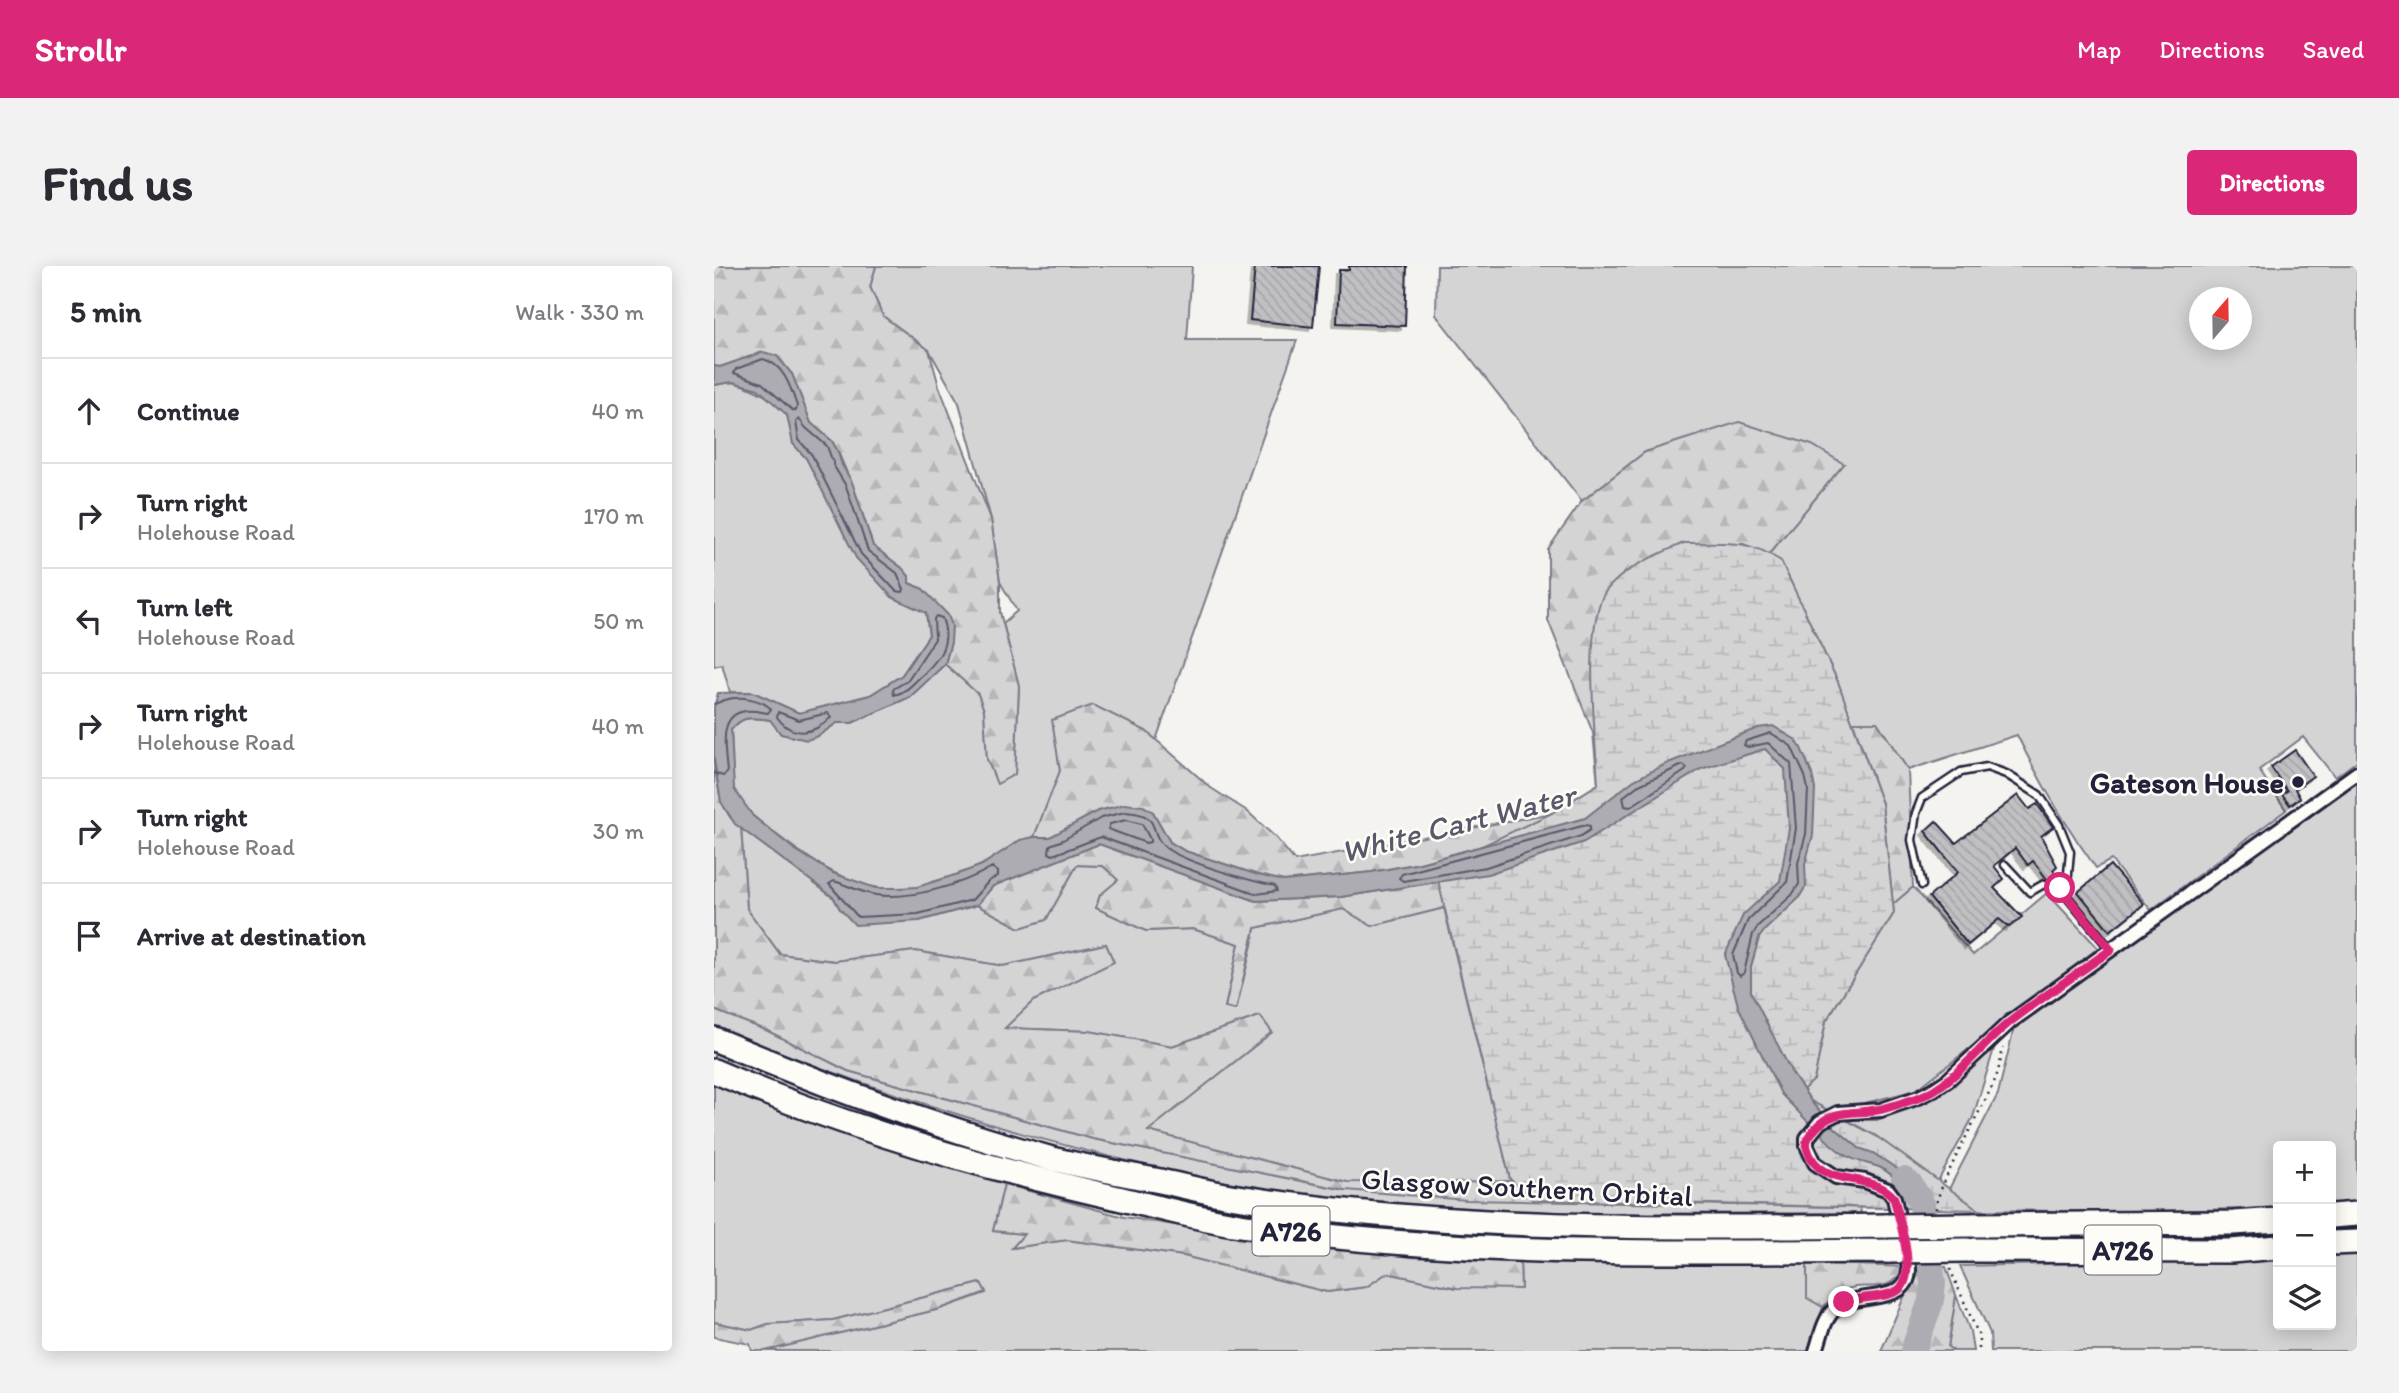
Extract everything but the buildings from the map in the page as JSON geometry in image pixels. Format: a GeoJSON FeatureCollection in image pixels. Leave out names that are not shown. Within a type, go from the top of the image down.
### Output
{"type":"FeatureCollection","features":[{"type":"Feature","properties":{"kind":"highway","name":"Glasgow Southern Orbital"},"geometry":{"type":"LineString","coordinates":[[714,1039],[804,1076],[925,1120],[1050,1158],[1242,1198],[1380,1215],[1496,1224],[1747,1227],[2234,1223],[2273,1220]]}},
{"type":"Feature","properties":{"kind":"highway","name":"Glasgow Southern Orbital"},"geometry":{"type":"LineString","coordinates":[[714,1071],[909,1145],[1046,1182],[1238,1225],[1490,1249],[1741,1253],[2231,1251],[2273,1247]]}},
{"type":"Feature","properties":{"kind":"highway"},"geometry":{"type":"LineString","coordinates":[[2336,1216],[2357,1214]]}},
{"type":"Feature","properties":{"kind":"highway"},"geometry":{"type":"LineString","coordinates":[[2336,1244],[2357,1242]]}},
{"type":"Feature","properties":{"kind":"street"},"geometry":{"type":"LineString","coordinates":[[1816,1351],[1828,1317],[1835,1308],[1856,1298],[1880,1296],[1900,1290],[1909,1269],[1894,1198],[1888,1190],[1876,1184],[1836,1177],[1824,1171],[1810,1155],[1807,1138],[1820,1122],[1838,1112],[1881,1110],[1933,1090],[1948,1080],[2010,1022],[2357,773]]}},
{"type":"Feature","properties":{"kind":"lane"},"geometry":{"type":"LineString","coordinates":[[1922,885],[1912,840],[1916,813],[1922,798],[1961,772],[1987,768],[2006,774],[2039,795],[2059,825],[2070,852],[2066,895]]}},
{"type":"Feature","properties":{"kind":"lane"},"geometry":{"type":"LineString","coordinates":[[2005,864],[2030,892],[2044,884],[2060,888],[2111,950]]}},
{"type":"Feature","properties":{"kind":"path"},"geometry":{"type":"LineString","coordinates":[[1938,1217],[1935,1204],[1996,1078],[2010,1022]]}},
{"type":"Feature","properties":{"kind":"path"},"geometry":{"type":"LineString","coordinates":[[1950,1268],[1979,1336],[1979,1351]]}},
{"type":"Feature","properties":{"kind":"green space"},"geometry":{"type":"Polygon","coordinates":[[[714,266],[876,266],[870,287],[883,316],[929,350],[939,386],[991,519],[1000,582],[1000,612],[1019,686],[1015,774],[997,784],[987,759],[984,710],[978,694],[945,664],[951,642],[923,589],[909,583],[902,568],[873,546],[856,494],[838,452],[832,441],[811,423],[792,374],[763,352],[720,367],[714,366],[714,266]]]}},
{"type":"Feature","properties":{"kind":"green space"},"geometry":{"type":"Polygon","coordinates":[[[876,266],[1192,266],[1187,340],[1297,340],[1156,740],[1146,731],[1093,705],[1060,771],[1034,837],[960,874],[918,887],[898,889],[878,888],[840,876],[788,844],[756,819],[740,802],[734,789],[732,769],[731,730],[744,719],[771,720],[781,734],[818,736],[837,723],[852,723],[910,697],[945,664],[978,694],[984,710],[987,759],[997,783],[1015,774],[1019,686],[1003,623],[1017,611],[1000,582],[991,519],[959,403],[929,350],[883,316],[870,287],[876,266]]]}},
{"type":"Feature","properties":{"kind":"green space"},"geometry":{"type":"Polygon","coordinates":[[[1437,266],[2357,266],[2357,761],[2335,777],[2303,737],[2259,770],[2286,810],[2151,910],[2111,860],[2096,868],[2054,803],[2017,735],[1908,770],[1877,722],[1852,722],[1838,682],[1781,562],[1769,554],[1844,464],[1645,452],[1582,501],[1436,315],[1437,266]]]}},
{"type":"Feature","properties":{"kind":"green space"},"geometry":{"type":"Polygon","coordinates":[[[733,382],[764,395],[779,405],[788,418],[796,446],[892,597],[926,612],[929,635],[902,675],[870,695],[799,713],[753,692],[730,692],[722,664],[714,666],[714,385],[733,382]]]}},
{"type":"Feature","properties":{"kind":"green space"},"geometry":{"type":"Polygon","coordinates":[[[1739,422],[1812,445],[1844,464],[1769,554],[1741,543],[1634,780],[1548,828],[1420,863],[1372,872],[1284,881],[1185,851],[1170,842],[1153,812],[1143,806],[1098,811],[1060,834],[1050,838],[1034,837],[1060,771],[1052,720],[1093,705],[1146,731],[1211,788],[1247,811],[1276,838],[1295,861],[1552,813],[1598,784],[1593,733],[1548,620],[1548,549],[1582,501],[1645,452],[1739,422]]]}},
{"type":"Feature","properties":{"kind":"green space"},"geometry":{"type":"Polygon","coordinates":[[[1684,543],[1745,545],[1757,548],[1781,561],[1838,682],[1882,804],[1894,913],[1826,1021],[1814,1080],[1798,1094],[1876,1136],[1979,1210],[1533,1200],[1510,1179],[1435,868],[1552,813],[1598,784],[1592,655],[1599,607],[1606,591],[1622,575],[1642,562],[1684,543]]]}},
{"type":"Feature","properties":{"kind":"green space"},"geometry":{"type":"Polygon","coordinates":[[[1853,722],[1877,722],[1908,770],[1913,887],[1893,904],[1882,804],[1853,722]]]}},
{"type":"Feature","properties":{"kind":"green space"},"geometry":{"type":"Polygon","coordinates":[[[714,760],[724,806],[741,828],[747,909],[780,954],[834,961],[915,951],[1003,966],[1106,944],[1114,962],[1033,1001],[1005,1028],[1089,1031],[1172,1046],[1260,1016],[1272,1032],[1148,1131],[1347,1182],[1453,1183],[1532,1180],[1890,1208],[1467,1200],[1346,1190],[1093,1139],[848,1071],[766,1030],[714,1010],[714,760]]]}},
{"type":"Feature","properties":{"kind":"green space"},"geometry":{"type":"Polygon","coordinates":[[[2357,781],[2357,1202],[2336,1204],[2336,1141],[2273,1141],[2273,1208],[2125,1212],[1979,1210],[1949,1189],[1998,1094],[2014,1028],[2183,903],[2357,781]]]}},
{"type":"Feature","properties":{"kind":"green space"},"geometry":{"type":"Polygon","coordinates":[[[741,828],[834,898],[840,909],[919,921],[977,905],[1020,928],[1046,920],[1077,865],[1103,866],[1119,880],[1100,895],[1096,908],[1146,931],[1193,929],[1239,944],[1225,1007],[1236,1010],[1255,928],[1343,909],[1372,926],[1444,908],[1510,1179],[1860,1207],[1861,1213],[1440,1210],[1308,1196],[1221,1181],[1048,1141],[879,1089],[714,1026],[714,1010],[766,1030],[848,1071],[1093,1139],[1345,1190],[1347,1182],[1147,1131],[1272,1032],[1260,1016],[1172,1046],[1089,1031],[1004,1028],[1033,1001],[1113,962],[1106,944],[1003,966],[915,951],[834,961],[780,954],[747,909],[741,828]]]}},
{"type":"Feature","properties":{"kind":"green space"},"geometry":{"type":"Polygon","coordinates":[[[1099,844],[1256,901],[1341,897],[1488,874],[1485,893],[1444,908],[1372,926],[1343,909],[1255,928],[1236,1010],[1225,1008],[1239,944],[1193,929],[1146,931],[1096,908],[1100,895],[1118,880],[1103,866],[1077,865],[1046,920],[1020,928],[977,905],[993,886],[1099,844]]]}},
{"type":"Feature","properties":{"kind":"green space"},"geometry":{"type":"Polygon","coordinates":[[[1913,887],[1973,955],[2047,893],[2098,948],[1916,1090],[1830,1112],[1811,1102],[1803,1089],[1814,1080],[1826,1021],[1894,913],[1893,904],[1913,887]]]}},
{"type":"Feature","properties":{"kind":"green space"},"geometry":{"type":"Polygon","coordinates":[[[714,1048],[1213,1203],[1884,1235],[1884,1243],[1510,1240],[1383,1233],[1237,1214],[1081,1184],[834,1109],[714,1062],[714,1048]]]}},
{"type":"Feature","properties":{"kind":"green space"},"geometry":{"type":"Polygon","coordinates":[[[1994,1049],[1973,1117],[1938,1181],[1876,1136],[1846,1120],[1877,1120],[1934,1098],[1994,1049]]]}},
{"type":"Feature","properties":{"kind":"green space"},"geometry":{"type":"Polygon","coordinates":[[[714,1082],[899,1151],[1004,1184],[993,1231],[1025,1234],[1014,1248],[1067,1240],[1184,1256],[1327,1292],[1366,1287],[1387,1273],[1457,1288],[1521,1288],[1520,1261],[1807,1263],[1807,1298],[1823,1307],[1808,1351],[765,1351],[940,1309],[986,1293],[981,1283],[833,1320],[768,1324],[751,1330],[714,1322],[714,1082]]]}},
{"type":"Feature","properties":{"kind":"green space"},"geometry":{"type":"Polygon","coordinates":[[[1004,1184],[1124,1217],[1277,1241],[1412,1257],[1520,1261],[1521,1289],[1457,1288],[1387,1273],[1366,1287],[1327,1292],[1184,1256],[1067,1240],[1012,1248],[1024,1234],[993,1231],[1004,1184]]]}},
{"type":"Feature","properties":{"kind":"green space"},"geometry":{"type":"Polygon","coordinates":[[[2357,1254],[2357,1351],[1991,1351],[1990,1333],[1960,1266],[2273,1259],[2273,1330],[2336,1330],[2336,1256],[2357,1254]]]}},
{"type":"Feature","properties":{"kind":"green space"},"geometry":{"type":"Polygon","coordinates":[[[1807,1263],[1905,1267],[1890,1283],[1850,1288],[1838,1293],[1823,1307],[1807,1298],[1807,1263]]]}},
{"type":"Feature","properties":{"kind":"green space"},"geometry":{"type":"Polygon","coordinates":[[[1927,1267],[1927,1281],[1909,1351],[1881,1351],[1919,1268],[1927,1267]]]}},
{"type":"Feature","properties":{"kind":"green space"},"geometry":{"type":"Polygon","coordinates":[[[1936,1267],[1946,1267],[1956,1295],[1948,1347],[1954,1351],[1919,1351],[1941,1285],[1936,1267]]]}},
{"type":"Feature","properties":{"kind":"green space"},"geometry":{"type":"Polygon","coordinates":[[[981,1283],[986,1292],[940,1309],[765,1351],[752,1351],[750,1344],[714,1337],[714,1322],[751,1330],[768,1324],[833,1320],[981,1283]]]}},
{"type":"Feature","properties":{"kind":"green space"},"geometry":{"type":"Polygon","coordinates":[[[1956,1295],[1970,1331],[1973,1351],[1954,1351],[1948,1347],[1956,1295]]]}},
{"type":"Feature","properties":{"kind":"water"},"geometry":{"type":"Polygon","coordinates":[[[763,352],[777,356],[792,374],[811,423],[832,441],[852,482],[873,546],[902,568],[909,576],[909,583],[923,589],[948,615],[952,626],[945,664],[910,697],[852,723],[837,723],[807,740],[781,734],[770,720],[744,719],[731,730],[734,789],[753,816],[794,849],[833,873],[875,888],[917,887],[982,865],[1020,840],[1050,837],[1098,811],[1125,804],[1143,806],[1153,812],[1170,842],[1185,851],[1258,875],[1284,881],[1372,872],[1420,863],[1585,818],[1634,780],[1668,763],[1758,728],[1773,726],[1796,740],[1812,774],[1815,789],[1813,835],[1805,864],[1806,886],[1798,899],[1759,938],[1751,967],[1751,992],[1792,1073],[1824,1115],[1810,1124],[1781,1094],[1738,1006],[1725,955],[1743,915],[1780,881],[1789,828],[1785,769],[1765,749],[1701,769],[1584,842],[1488,874],[1341,897],[1256,901],[1099,844],[993,886],[977,905],[919,921],[855,925],[834,898],[735,824],[721,802],[714,760],[714,707],[718,693],[753,692],[799,713],[870,695],[902,675],[929,635],[926,613],[892,597],[856,558],[806,458],[793,444],[787,415],[758,389],[733,382],[714,385],[714,366],[720,367],[763,352]]]}},
{"type":"Feature","properties":{"kind":"water"},"geometry":{"type":"Polygon","coordinates":[[[1828,1122],[1859,1148],[1873,1153],[1914,1180],[1924,1194],[1927,1209],[1915,1209],[1906,1191],[1885,1170],[1843,1154],[1827,1141],[1818,1130],[1828,1122]]]}},
{"type":"Feature","properties":{"kind":"water"},"geometry":{"type":"Polygon","coordinates":[[[1927,1267],[1936,1267],[1941,1285],[1919,1351],[1909,1351],[1927,1281],[1927,1267]]]}},
{"type":"Feature","properties":{"kind":"waterway","name":"White Cart Water"},"geometry":{"type":"LineString","coordinates":[[1904,1180],[1910,1184],[1922,1204],[1933,1283],[1931,1301],[1913,1351]]}},
{"type":"Feature","properties":{"kind":"place","name":"Gateson House"},"geometry":{"type":"Point","coordinates":[2298,782]}},
{"type":"Feature","properties":{"kind":"route"},"geometry":{"type":"LineString","coordinates":[[1844,1302],[1900,1290],[1908,1277],[1909,1269],[1894,1198],[1888,1190],[1876,1184],[1836,1177],[1824,1171],[1810,1155],[1807,1138],[1820,1122],[1838,1112],[1881,1110],[1933,1090],[1948,1080],[2010,1022],[2111,950],[2060,888]]}}]}
